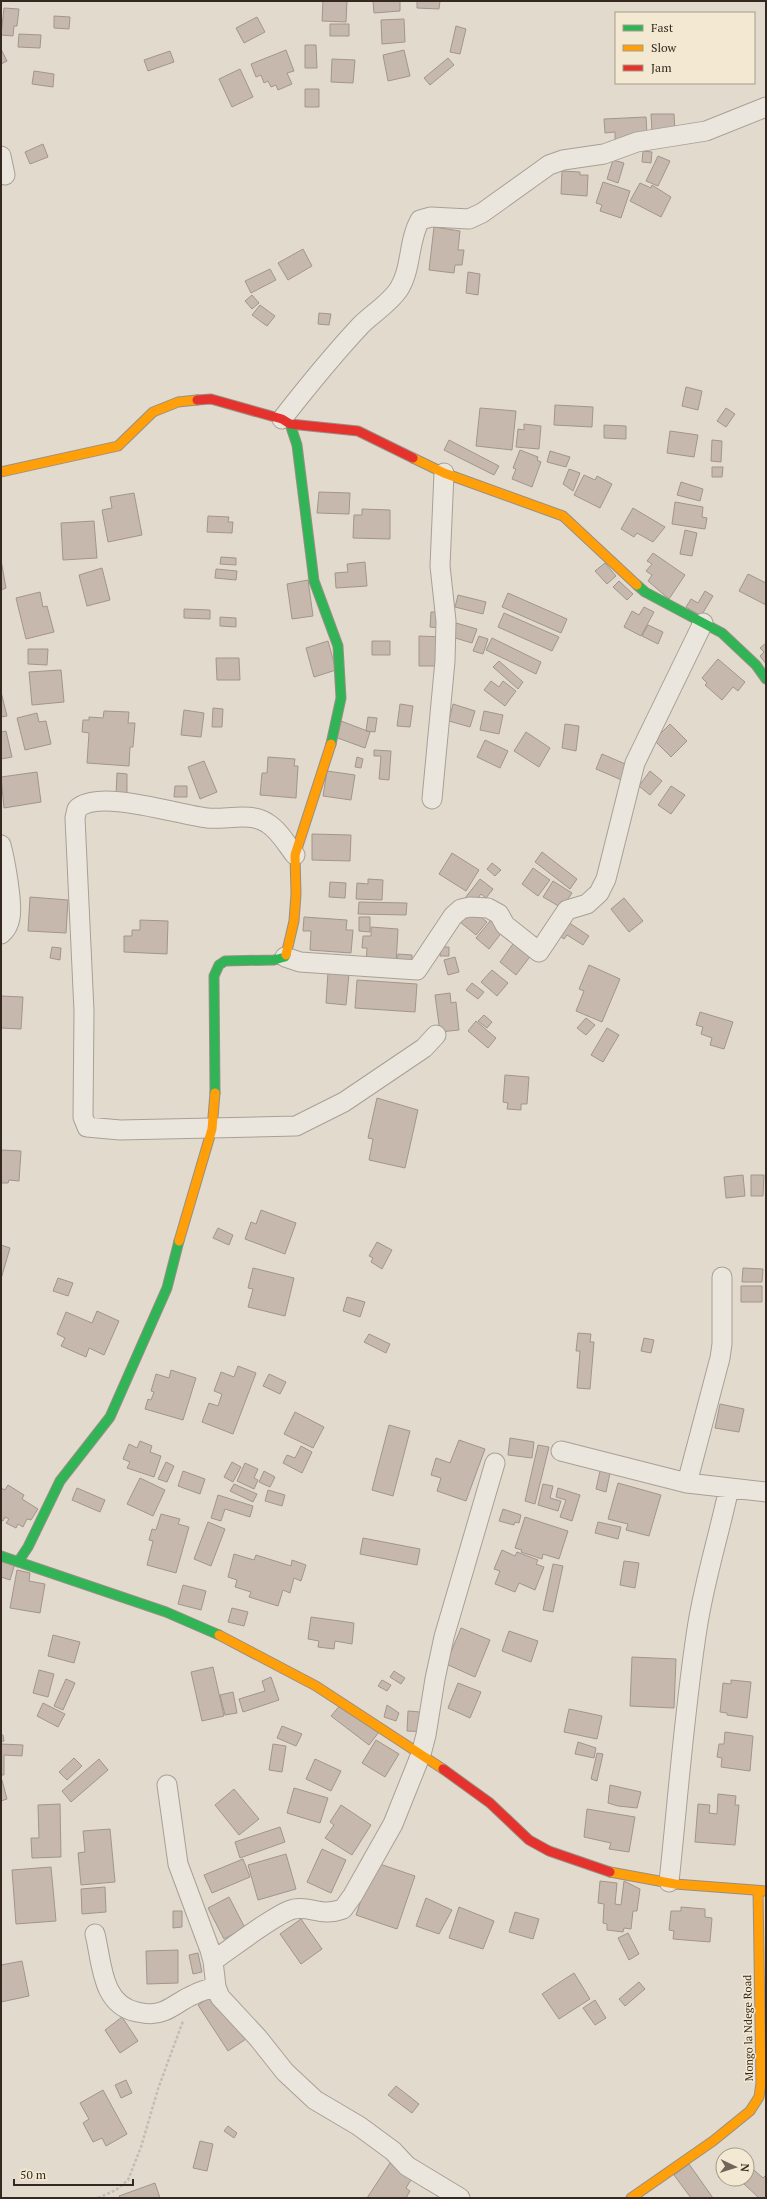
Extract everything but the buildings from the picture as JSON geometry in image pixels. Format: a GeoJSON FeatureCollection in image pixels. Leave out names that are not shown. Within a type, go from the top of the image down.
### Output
{"type":"FeatureCollection","features":[{"type":"Feature","properties":{"kind":"street"},"geometry":{"type":"LineString","coordinates":[[286,421],[362,325],[390,300],[399,289],[413,248],[414,231],[420,220],[431,217],[469,218],[482,213],[549,165],[563,160],[604,154],[637,142],[706,131],[766,107]]}},
{"type":"Feature","properties":{"kind":"street"},"geometry":{"type":"LineString","coordinates":[[1,156],[5,175]]}},
{"type":"Feature","properties":{"kind":"street"},"geometry":{"type":"LineString","coordinates":[[1,472],[118,446],[153,412],[178,402],[211,399],[286,421],[358,431],[444,473],[563,516],[645,592],[664,604],[722,633],[756,665],[766,680]]}},
{"type":"Feature","properties":{"kind":"street"},"geometry":{"type":"LineString","coordinates":[[285,957],[294,921],[296,894],[295,855],[331,743],[342,698],[338,646],[314,581],[297,445],[286,421]]}},
{"type":"Feature","properties":{"kind":"street"},"geometry":{"type":"LineString","coordinates":[[432,799],[445,661],[446,621],[440,566],[444,473]]}},
{"type":"Feature","properties":{"kind":"street"},"geometry":{"type":"LineString","coordinates":[[18,1562],[28,1547],[60,1481],[110,1417],[150,1330],[167,1288],[190,1199],[212,1129],[215,1092],[213,1006],[214,976],[219,965],[225,961],[274,960],[285,957],[300,962],[417,970],[453,916],[461,909],[470,907],[488,908],[499,914],[505,925],[539,952],[567,910],[587,904],[599,893],[606,879],[635,763],[703,623]]}},
{"type":"Feature","properties":{"kind":"street"},"geometry":{"type":"LineString","coordinates":[[295,855],[267,823],[253,818],[206,818],[161,810],[140,803],[88,802],[82,804],[76,814],[84,1011],[83,1117],[87,1127],[120,1130],[296,1126],[344,1102],[424,1048],[436,1035]]}},
{"type":"Feature","properties":{"kind":"street"},"geometry":{"type":"LineString","coordinates":[[1,845],[7,879],[11,917],[7,927],[1,934]]}},
{"type":"Feature","properties":{"kind":"street"},"geometry":{"type":"LineString","coordinates":[[687,1482],[720,1358],[722,1344],[722,1277]]}},
{"type":"Feature","properties":{"kind":"street"},"geometry":{"type":"LineString","coordinates":[[561,1451],[687,1482],[766,1492]]}},
{"type":"Feature","properties":{"kind":"street"},"geometry":{"type":"LineString","coordinates":[[213,1961],[288,1911],[303,1909],[325,1914],[343,1909],[367,1872],[393,1824],[421,1754],[426,1735],[434,1679],[444,1637],[495,1463]]}},
{"type":"Feature","properties":{"kind":"street"},"geometry":{"type":"LineString","coordinates":[[669,1882],[697,1630],[706,1582],[719,1534],[729,1488]]}},
{"type":"Feature","properties":{"kind":"street"},"geometry":{"type":"LineString","coordinates":[[1,1556],[172,1614],[232,1641],[316,1686],[421,1754],[490,1803],[529,1840],[549,1851],[604,1871],[639,1879],[669,1882],[674,1884],[762,1891]]}},
{"type":"Feature","properties":{"kind":"street"},"geometry":{"type":"LineString","coordinates":[[167,1785],[178,1864],[213,1961],[216,1987],[220,1997],[258,2038],[285,2072],[315,2100],[359,2126],[407,2166],[460,2198]]}},
{"type":"Feature","properties":{"kind":"street","name":"Mongo la Ndege Road"},"geometry":{"type":"LineString","coordinates":[[631,2198],[713,2141],[750,2111],[759,2097],[764,2083],[762,1891]]}},
{"type":"Feature","properties":{"kind":"street"},"geometry":{"type":"LineString","coordinates":[[95,1934],[103,1974],[109,1993],[119,2004],[131,2011],[153,2015],[166,2011],[193,1994],[216,1987]]}},
{"type":"Feature","properties":{"kind":"path"},"geometry":{"type":"LineString","coordinates":[[98,2198],[116,2190],[128,2180],[141,2147],[158,2089],[193,1994]]}},
{"type":"Feature","properties":{"kind":"traffic: fast"},"geometry":{"type":"LineString","coordinates":[[290,424],[297,445],[314,581],[338,646],[341,698],[331,744]]}},
{"type":"Feature","properties":{"kind":"traffic: fast"},"geometry":{"type":"LineString","coordinates":[[637,585],[645,592],[722,633],[756,665],[766,679]]}},
{"type":"Feature","properties":{"kind":"traffic: fast"},"geometry":{"type":"LineString","coordinates":[[215,1093],[214,976],[219,965],[225,961],[274,960],[285,957],[286,955]]}},
{"type":"Feature","properties":{"kind":"traffic: fast"},"geometry":{"type":"LineString","coordinates":[[18,1562],[28,1547],[60,1481],[110,1417],[167,1288],[179,1241]]}},
{"type":"Feature","properties":{"kind":"traffic: fast"},"geometry":{"type":"LineString","coordinates":[[1,1556],[166,1612],[219,1635]]}},
{"type":"Feature","properties":{"kind":"traffic: slow"},"geometry":{"type":"LineString","coordinates":[[1,472],[118,446],[153,412],[178,402],[197,400]]}},
{"type":"Feature","properties":{"kind":"traffic: slow"},"geometry":{"type":"LineString","coordinates":[[413,458],[444,473],[563,516],[637,585]]}},
{"type":"Feature","properties":{"kind":"traffic: slow"},"geometry":{"type":"LineString","coordinates":[[286,955],[294,921],[296,894],[295,855],[331,744]]}},
{"type":"Feature","properties":{"kind":"traffic: slow"},"geometry":{"type":"LineString","coordinates":[[179,1241],[212,1129],[215,1093]]}},
{"type":"Feature","properties":{"kind":"traffic: slow"},"geometry":{"type":"LineString","coordinates":[[219,1635],[316,1686],[443,1769]]}},
{"type":"Feature","properties":{"kind":"traffic: slow"},"geometry":{"type":"LineString","coordinates":[[610,1872],[675,1884],[766,1891]]}},
{"type":"Feature","properties":{"kind":"traffic: slow"},"geometry":{"type":"LineString","coordinates":[[631,2198],[713,2141],[750,2111],[759,2097],[761,2083],[758,1891]]}},
{"type":"Feature","properties":{"kind":"traffic: jam"},"geometry":{"type":"LineString","coordinates":[[197,400],[211,399],[282,419],[290,424],[358,431],[413,458]]}},
{"type":"Feature","properties":{"kind":"traffic: jam"},"geometry":{"type":"LineString","coordinates":[[443,1769],[490,1803],[529,1840],[549,1851],[610,1872]]}}]}
